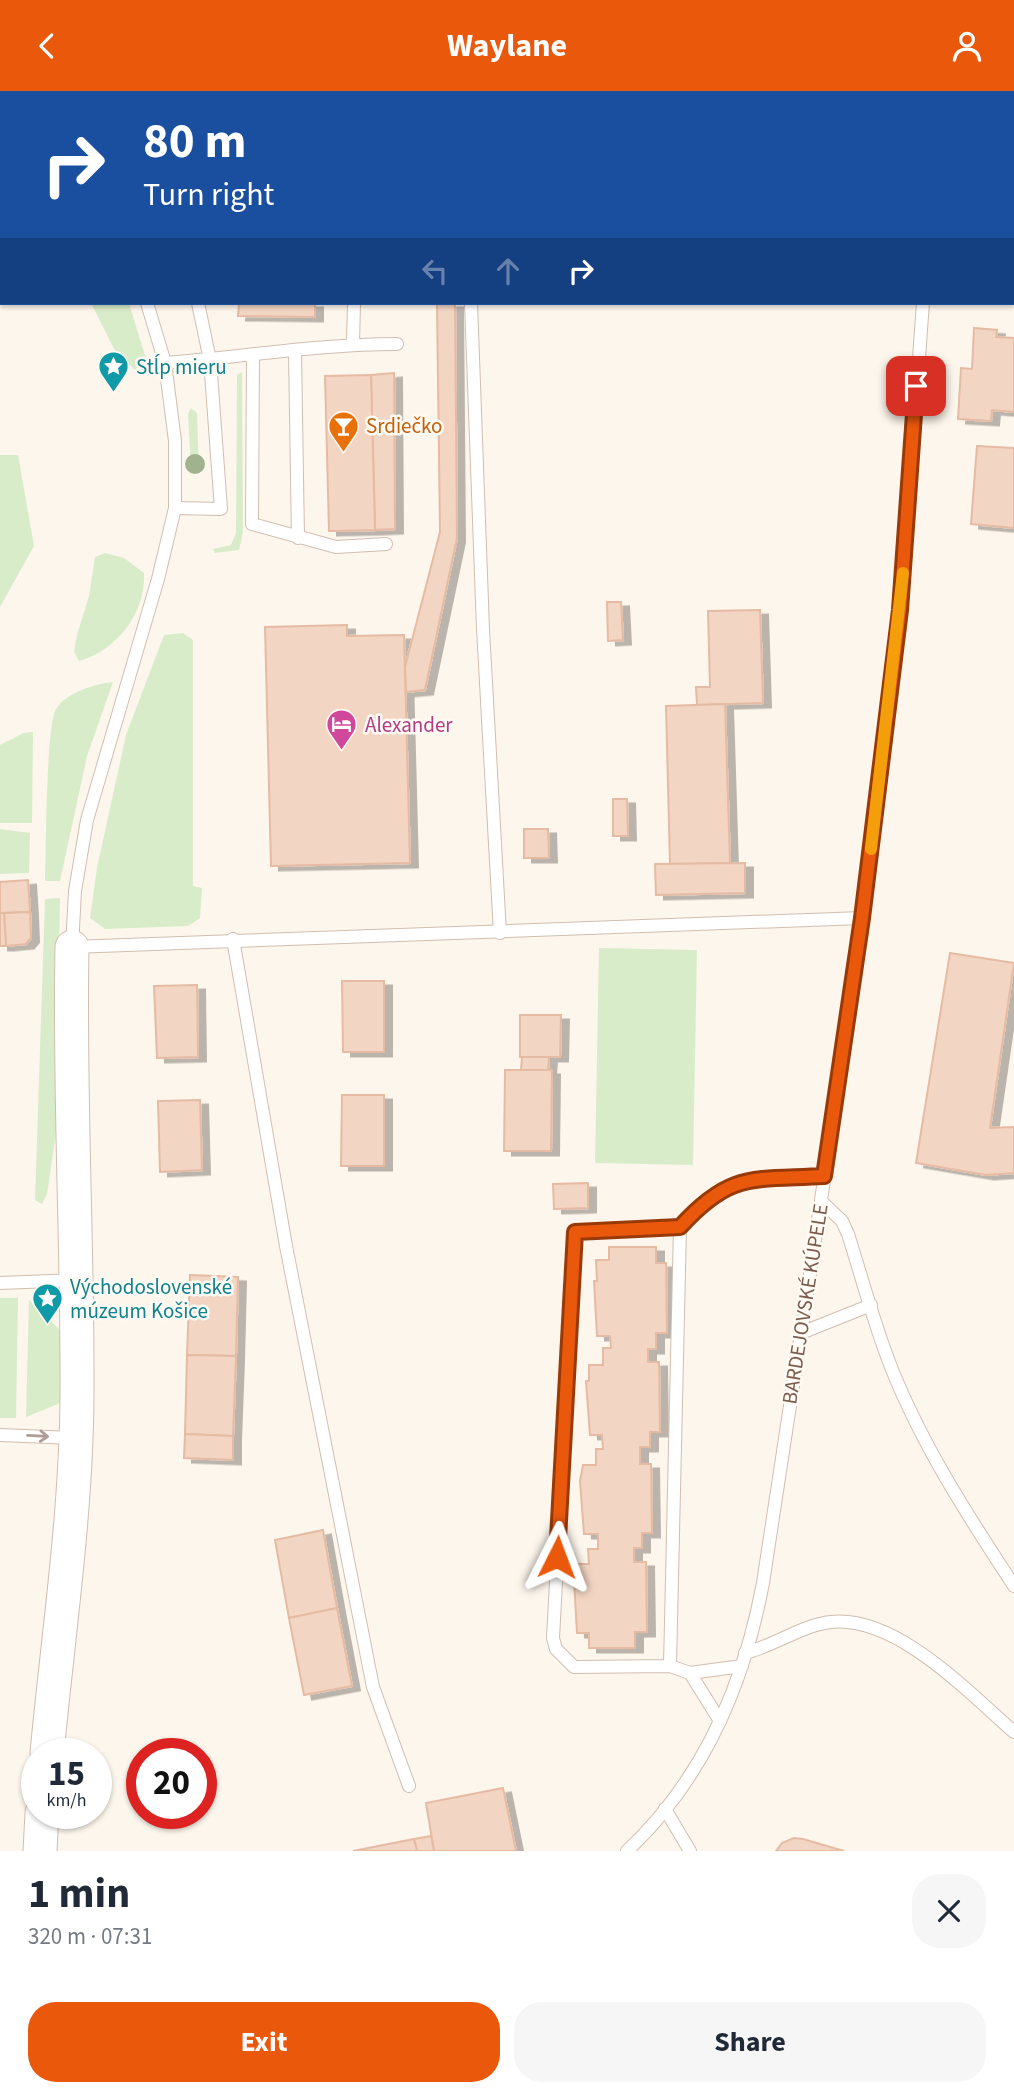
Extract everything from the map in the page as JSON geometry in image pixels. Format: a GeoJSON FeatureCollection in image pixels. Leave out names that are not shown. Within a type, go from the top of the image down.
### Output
{"type":"FeatureCollection","features":[{"type":"Feature","properties":{"kind":"street"},"geometry":{"type":"LineString","coordinates":[[48,1738],[76,1438],[76,1280],[70,1092],[72,947]]}},
{"type":"Feature","properties":{"kind":"street"},"geometry":{"type":"LineString","coordinates":[[40,1851],[41,1829]]}},
{"type":"Feature","properties":{"kind":"lane"},"geometry":{"type":"LineString","coordinates":[[148,305],[165,363],[175,441],[175,508],[158,579],[87,820],[75,891],[72,947],[862,918]]}},
{"type":"Feature","properties":{"kind":"lane"},"geometry":{"type":"LineString","coordinates":[[175,508],[220,509],[210,360],[198,305]]}},
{"type":"Feature","properties":{"kind":"lane"},"geometry":{"type":"LineString","coordinates":[[353,344],[354,305]]}},
{"type":"Feature","properties":{"kind":"lane"},"geometry":{"type":"LineString","coordinates":[[471,305],[483,629],[500,933]]}},
{"type":"Feature","properties":{"kind":"lane","name":"BARDEJOVSKÉ KÚPELE"},"geometry":{"type":"LineString","coordinates":[[627,1851],[665,1809],[712,1740],[744,1660],[763,1583],[862,918],[900,610],[923,305]]}},
{"type":"Feature","properties":{"kind":"lane"},"geometry":{"type":"LineString","coordinates":[[165,363],[295,352],[353,344],[397,344]]}},
{"type":"Feature","properties":{"kind":"lane"},"geometry":{"type":"LineString","coordinates":[[295,352],[298,538]]}},
{"type":"Feature","properties":{"kind":"lane"},"geometry":{"type":"LineString","coordinates":[[253,356],[252,524],[336,547],[386,544]]}},
{"type":"Feature","properties":{"kind":"lane"},"geometry":{"type":"LineString","coordinates":[[233,939],[286,1246],[373,1687],[409,1786]]}},
{"type":"Feature","properties":{"kind":"lane"},"geometry":{"type":"LineString","coordinates":[[824,1176],[736,1183],[716,1192],[680,1227],[575,1232],[553,1638],[556,1649],[574,1667],[670,1666],[690,1673],[744,1660],[830,1622],[873,1627],[917,1650],[1014,1732]]}},
{"type":"Feature","properties":{"kind":"lane"},"geometry":{"type":"LineString","coordinates":[[821,1201],[842,1221],[891,1366],[912,1414],[946,1478],[1014,1586]]}},
{"type":"Feature","properties":{"kind":"lane"},"geometry":{"type":"LineString","coordinates":[[670,1666],[680,1227]]}},
{"type":"Feature","properties":{"kind":"lane"},"geometry":{"type":"LineString","coordinates":[[0,1283],[76,1280]]}},
{"type":"Feature","properties":{"kind":"lane"},"geometry":{"type":"LineString","coordinates":[[801,1333],[871,1305]]}},
{"type":"Feature","properties":{"kind":"lane"},"geometry":{"type":"LineString","coordinates":[[0,1435],[76,1438]]}},
{"type":"Feature","properties":{"kind":"lane"},"geometry":{"type":"LineString","coordinates":[[690,1673],[720,1721]]}},
{"type":"Feature","properties":{"kind":"lane"},"geometry":{"type":"LineString","coordinates":[[665,1809],[690,1851]]}},
{"type":"Feature","properties":{"kind":"green space"},"geometry":{"type":"Polygon","coordinates":[[[92,305],[130,305],[146,359],[135,370],[114,349],[92,305]]]}},
{"type":"Feature","properties":{"kind":"green space"},"geometry":{"type":"Polygon","coordinates":[[[242,372],[243,532],[239,550],[215,553],[213,549],[231,545],[236,533],[237,375],[242,372]]]}},
{"type":"Feature","properties":{"kind":"green space"},"geometry":{"type":"Polygon","coordinates":[[[191,408],[197,413],[199,473],[193,472],[191,468],[188,414],[191,408]]]}},
{"type":"Feature","properties":{"kind":"green space"},"geometry":{"type":"Polygon","coordinates":[[[0,455],[18,455],[34,546],[0,607],[0,455]]]}},
{"type":"Feature","properties":{"kind":"green space"},"geometry":{"type":"Polygon","coordinates":[[[105,553],[124,558],[144,573],[140,602],[135,615],[117,639],[93,656],[79,661],[74,651],[89,596],[95,557],[105,553]]]}},
{"type":"Feature","properties":{"kind":"green space"},"geometry":{"type":"Polygon","coordinates":[[[183,633],[193,640],[193,886],[202,888],[200,918],[188,926],[105,929],[90,918],[97,868],[126,735],[164,635],[183,633]]]}},
{"type":"Feature","properties":{"kind":"green space"},"geometry":{"type":"Polygon","coordinates":[[[113,682],[87,756],[60,881],[45,881],[48,763],[56,709],[74,694],[113,682]]]}},
{"type":"Feature","properties":{"kind":"green space"},"geometry":{"type":"Polygon","coordinates":[[[33,732],[32,823],[0,823],[0,745],[24,733],[33,732]]]}},
{"type":"Feature","properties":{"kind":"green space"},"geometry":{"type":"Polygon","coordinates":[[[0,829],[30,833],[29,873],[0,874],[0,829]]]}},
{"type":"Feature","properties":{"kind":"green space"},"geometry":{"type":"Polygon","coordinates":[[[60,898],[56,1133],[47,1194],[42,1204],[35,1200],[45,899],[60,898]]]}},
{"type":"Feature","properties":{"kind":"green space"},"geometry":{"type":"Polygon","coordinates":[[[599,948],[697,950],[693,1165],[595,1163],[599,948]]]}},
{"type":"Feature","properties":{"kind":"green space"},"geometry":{"type":"Polygon","coordinates":[[[0,1298],[18,1298],[16,1418],[0,1418],[0,1298]]]}},
{"type":"Feature","properties":{"kind":"green space"},"geometry":{"type":"Polygon","coordinates":[[[29,1300],[63,1333],[63,1402],[26,1417],[29,1300]]]}},
{"type":"Feature","properties":{"kind":"building"},"geometry":{"type":"Polygon","coordinates":[[[239,305],[315,305],[315,317],[238,316],[239,305]]]}},
{"type":"Feature","properties":{"kind":"building"},"geometry":{"type":"Polygon","coordinates":[[[437,305],[455,305],[457,538],[425,690],[406,692],[405,667],[440,532],[437,305]]]}},
{"type":"Feature","properties":{"kind":"building"},"geometry":{"type":"Polygon","coordinates":[[[974,328],[997,330],[996,337],[1014,338],[1014,412],[992,410],[991,421],[958,419],[961,368],[972,369],[974,328]]]}},
{"type":"Feature","properties":{"kind":"building"},"geometry":{"type":"Polygon","coordinates":[[[394,373],[395,529],[375,530],[371,375],[394,373]]]}},
{"type":"Feature","properties":{"kind":"building"},"geometry":{"type":"Polygon","coordinates":[[[371,375],[375,530],[329,531],[325,376],[371,375]]]}},
{"type":"Feature","properties":{"kind":"building"},"geometry":{"type":"Polygon","coordinates":[[[977,446],[1014,448],[1014,528],[971,524],[977,446]]]}},
{"type":"Feature","properties":{"kind":"building"},"geometry":{"type":"Polygon","coordinates":[[[607,602],[621,602],[623,640],[608,641],[607,602]]]}},
{"type":"Feature","properties":{"kind":"building"},"geometry":{"type":"Polygon","coordinates":[[[760,610],[763,703],[697,705],[696,687],[710,687],[708,611],[760,610]]]}},
{"type":"Feature","properties":{"kind":"building"},"geometry":{"type":"Polygon","coordinates":[[[347,625],[347,636],[404,635],[410,863],[271,866],[265,627],[347,625]]]}},
{"type":"Feature","properties":{"kind":"building"},"geometry":{"type":"Polygon","coordinates":[[[725,704],[730,863],[670,864],[666,706],[725,704]]]}},
{"type":"Feature","properties":{"kind":"building"},"geometry":{"type":"Polygon","coordinates":[[[613,799],[627,799],[628,836],[613,836],[613,799]]]}},
{"type":"Feature","properties":{"kind":"building"},"geometry":{"type":"Polygon","coordinates":[[[524,829],[548,829],[549,858],[524,858],[524,829]]]}},
{"type":"Feature","properties":{"kind":"building"},"geometry":{"type":"Polygon","coordinates":[[[745,863],[745,893],[656,895],[655,864],[745,863]]]}},
{"type":"Feature","properties":{"kind":"building"},"geometry":{"type":"Polygon","coordinates":[[[28,880],[30,912],[0,913],[0,882],[28,880]]]}},
{"type":"Feature","properties":{"kind":"building"},"geometry":{"type":"Polygon","coordinates":[[[30,912],[31,938],[26,944],[6,946],[4,913],[30,912]]]}},
{"type":"Feature","properties":{"kind":"building"},"geometry":{"type":"Polygon","coordinates":[[[0,913],[4,913],[6,946],[0,946],[0,913]]]}},
{"type":"Feature","properties":{"kind":"building"},"geometry":{"type":"Polygon","coordinates":[[[950,953],[1014,963],[990,1128],[1014,1127],[1014,1173],[986,1175],[916,1163],[950,953]]]}},
{"type":"Feature","properties":{"kind":"building"},"geometry":{"type":"Polygon","coordinates":[[[342,981],[384,981],[384,1052],[343,1052],[342,981]]]}},
{"type":"Feature","properties":{"kind":"building"},"geometry":{"type":"Polygon","coordinates":[[[197,985],[198,1057],[157,1058],[154,986],[197,985]]]}},
{"type":"Feature","properties":{"kind":"building"},"geometry":{"type":"Polygon","coordinates":[[[520,1015],[561,1015],[560,1057],[520,1057],[520,1015]]]}},
{"type":"Feature","properties":{"kind":"building"},"geometry":{"type":"Polygon","coordinates":[[[522,1057],[549,1057],[548,1070],[521,1070],[522,1057]]]}},
{"type":"Feature","properties":{"kind":"building"},"geometry":{"type":"Polygon","coordinates":[[[505,1070],[552,1070],[551,1151],[504,1151],[505,1070]]]}},
{"type":"Feature","properties":{"kind":"building"},"geometry":{"type":"Polygon","coordinates":[[[342,1095],[384,1095],[384,1166],[341,1166],[342,1095]]]}},
{"type":"Feature","properties":{"kind":"building"},"geometry":{"type":"Polygon","coordinates":[[[200,1100],[202,1170],[160,1172],[158,1101],[200,1100]]]}},
{"type":"Feature","properties":{"kind":"building"},"geometry":{"type":"Polygon","coordinates":[[[588,1183],[588,1208],[554,1209],[553,1184],[588,1183]]]}},
{"type":"Feature","properties":{"kind":"building"},"geometry":{"type":"Polygon","coordinates":[[[609,1247],[656,1247],[656,1263],[666,1263],[667,1333],[656,1333],[656,1349],[648,1349],[648,1362],[659,1362],[660,1432],[650,1432],[650,1447],[640,1447],[640,1464],[651,1464],[652,1533],[642,1533],[642,1548],[634,1548],[634,1562],[646,1562],[647,1632],[635,1632],[635,1648],[589,1648],[589,1633],[577,1633],[574,1579],[577,1579],[576,1564],[589,1564],[588,1549],[598,1549],[598,1534],[584,1534],[580,1481],[583,1465],[596,1465],[596,1449],[603,1449],[602,1435],[590,1435],[586,1381],[589,1381],[589,1365],[603,1365],[603,1348],[611,1348],[610,1336],[597,1336],[594,1281],[597,1281],[596,1260],[609,1260],[609,1247]]]}},
{"type":"Feature","properties":{"kind":"building"},"geometry":{"type":"Polygon","coordinates":[[[190,1275],[238,1277],[236,1356],[187,1355],[190,1275]]]}},
{"type":"Feature","properties":{"kind":"building"},"geometry":{"type":"Polygon","coordinates":[[[187,1355],[236,1356],[233,1436],[185,1434],[187,1355]]]}},
{"type":"Feature","properties":{"kind":"building"},"geometry":{"type":"Polygon","coordinates":[[[185,1434],[233,1436],[233,1460],[184,1458],[185,1434]]]}},
{"type":"Feature","properties":{"kind":"building"},"geometry":{"type":"Polygon","coordinates":[[[323,1530],[337,1608],[289,1618],[275,1540],[323,1530]]]}},
{"type":"Feature","properties":{"kind":"building"},"geometry":{"type":"Polygon","coordinates":[[[337,1608],[352,1686],[304,1695],[289,1618],[337,1608]]]}},
{"type":"Feature","properties":{"kind":"building"},"geometry":{"type":"Polygon","coordinates":[[[503,1788],[516,1851],[434,1851],[426,1803],[503,1788]]]}},
{"type":"Feature","properties":{"kind":"building"},"geometry":{"type":"Polygon","coordinates":[[[431,1836],[434,1851],[417,1851],[414,1839],[431,1836]]]}},
{"type":"Feature","properties":{"kind":"building"},"geometry":{"type":"Polygon","coordinates":[[[794,1838],[844,1851],[776,1851],[782,1843],[794,1838]]]}},
{"type":"Feature","properties":{"kind":"building"},"geometry":{"type":"Polygon","coordinates":[[[414,1839],[417,1851],[353,1851],[414,1839]]]}},
{"type":"Feature","properties":{"kind":"slow traffic"},"geometry":{"type":"LineString","coordinates":[[871,849],[903,573]]}},
{"type":"Feature","properties":{"kind":"place","name":"Stĺp mieru"},"geometry":{"type":"Point","coordinates":[113,394]}},
{"type":"Feature","properties":{"kind":"place","name":"Srdiečko"},"geometry":{"type":"Point","coordinates":[343,453]}},
{"type":"Feature","properties":{"kind":"place","name":"Alexander"},"geometry":{"type":"Point","coordinates":[342,752]}},
{"type":"Feature","properties":{"kind":"place","name":"Východoslovenské múzeum Košice"},"geometry":{"type":"Point","coordinates":[47,1326]}},
{"type":"Feature","properties":{"kind":"route"},"geometry":{"type":"LineString","coordinates":[[557,1557],[575,1232],[680,1227],[716,1192],[736,1183],[824,1176],[862,918],[900,610],[916,386]]}}]}
